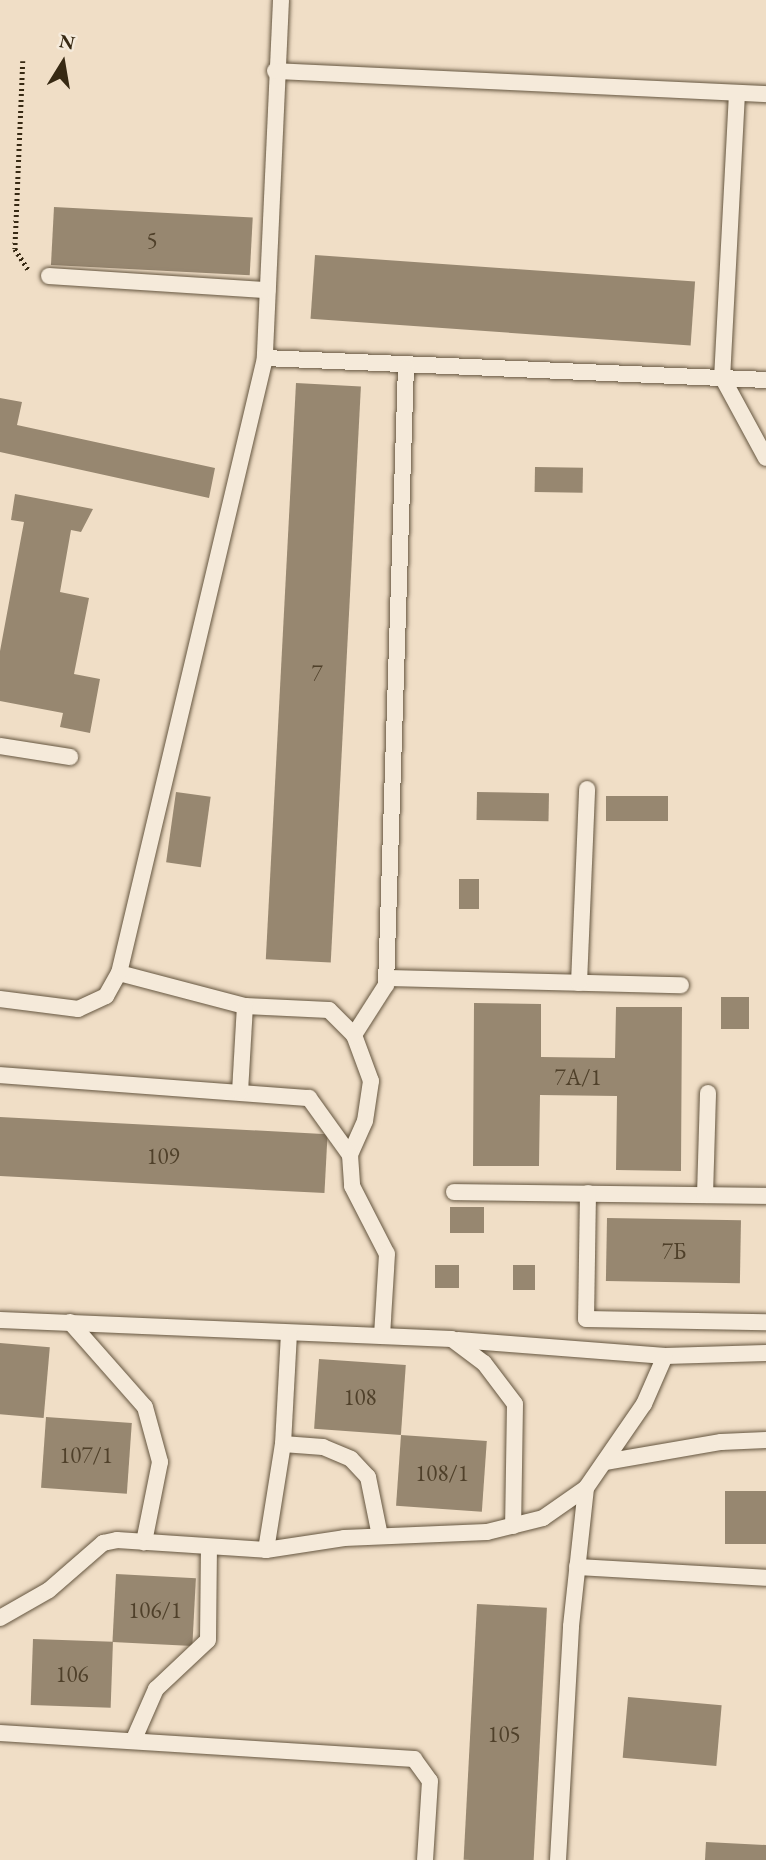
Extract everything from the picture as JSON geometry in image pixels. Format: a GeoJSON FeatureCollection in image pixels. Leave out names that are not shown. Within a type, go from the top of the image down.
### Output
{"type":"FeatureCollection","features":[{"type":"Feature","properties":{"kind":"lane"},"geometry":{"type":"LineString","coordinates":[[0,999],[78,1009],[106,996],[120,973],[265,358],[275,71],[281,0]]}},
{"type":"Feature","properties":{"kind":"lane"},"geometry":{"type":"LineString","coordinates":[[275,71],[766,94]]}},
{"type":"Feature","properties":{"kind":"lane"},"geometry":{"type":"LineString","coordinates":[[737,93],[722,377],[766,458]]}},
{"type":"Feature","properties":{"kind":"lane"},"geometry":{"type":"LineString","coordinates":[[49,276],[268,290]]}},
{"type":"Feature","properties":{"kind":"lane"},"geometry":{"type":"LineString","coordinates":[[265,358],[406,367],[766,380]]}},
{"type":"Feature","properties":{"kind":"lane"},"geometry":{"type":"LineString","coordinates":[[354,1035],[386,978],[406,367]]}},
{"type":"Feature","properties":{"kind":"lane"},"geometry":{"type":"LineString","coordinates":[[0,746],[70,757]]}},
{"type":"Feature","properties":{"kind":"lane"},"geometry":{"type":"LineString","coordinates":[[579,983],[587,789]]}},
{"type":"Feature","properties":{"kind":"lane"},"geometry":{"type":"LineString","coordinates":[[120,973],[245,1006],[329,1010],[354,1035],[371,1081],[365,1121],[350,1155]]}},
{"type":"Feature","properties":{"kind":"lane"},"geometry":{"type":"LineString","coordinates":[[386,978],[681,985]]}},
{"type":"Feature","properties":{"kind":"lane"},"geometry":{"type":"LineString","coordinates":[[240,1092],[245,1006]]}},
{"type":"Feature","properties":{"kind":"lane"},"geometry":{"type":"LineString","coordinates":[[0,1075],[309,1098],[350,1155],[358,1207],[387,1254],[382,1336]]}},
{"type":"Feature","properties":{"kind":"lane"},"geometry":{"type":"LineString","coordinates":[[705,1195],[708,1093]]}},
{"type":"Feature","properties":{"kind":"lane"},"geometry":{"type":"LineString","coordinates":[[454,1192],[766,1196]]}},
{"type":"Feature","properties":{"kind":"lane"},"geometry":{"type":"LineString","coordinates":[[588,1193],[590,1350]]}},
{"type":"Feature","properties":{"kind":"lane"},"geometry":{"type":"LineString","coordinates":[[590,1319],[766,1322]]}},
{"type":"Feature","properties":{"kind":"lane"},"geometry":{"type":"LineString","coordinates":[[0,1320],[452,1339],[665,1356],[766,1353]]}},
{"type":"Feature","properties":{"kind":"lane"},"geometry":{"type":"LineString","coordinates":[[70,1322],[145,1407],[160,1462],[144,1542]]}},
{"type":"Feature","properties":{"kind":"lane"},"geometry":{"type":"LineString","coordinates":[[267,1550],[283,1444],[289,1334]]}},
{"type":"Feature","properties":{"kind":"lane"},"geometry":{"type":"LineString","coordinates":[[452,1339],[484,1363],[514,1404],[513,1526]]}},
{"type":"Feature","properties":{"kind":"lane"},"geometry":{"type":"LineString","coordinates":[[0,1618],[49,1590],[103,1543],[144,1542],[209,1549],[267,1550],[380,1536],[513,1526],[543,1518],[586,1488],[644,1404],[665,1356]]}},
{"type":"Feature","properties":{"kind":"lane"},"geometry":{"type":"LineString","coordinates":[[605,1462],[721,1442],[766,1440]]}},
{"type":"Feature","properties":{"kind":"lane"},"geometry":{"type":"LineString","coordinates":[[283,1444],[323,1447],[351,1459],[368,1477],[380,1536]]}},
{"type":"Feature","properties":{"kind":"lane"},"geometry":{"type":"LineString","coordinates":[[558,1860],[577,1567],[586,1488]]}},
{"type":"Feature","properties":{"kind":"lane"},"geometry":{"type":"LineString","coordinates":[[134,1739],[156,1689],[208,1640],[209,1549]]}},
{"type":"Feature","properties":{"kind":"lane"},"geometry":{"type":"LineString","coordinates":[[577,1567],[766,1578]]}},
{"type":"Feature","properties":{"kind":"lane"},"geometry":{"type":"LineString","coordinates":[[0,1733],[134,1739],[414,1759],[430,1781],[425,1860]]}},
{"type":"Feature","properties":{"kind":"path"},"geometry":{"type":"LineString","coordinates":[[23,61],[15,250],[30,271],[49,276]]}},
{"type":"Feature","properties":{"kind":"building"},"geometry":{"type":"Polygon","coordinates":[[[54,207],[253,217],[250,275],[51,265],[54,207]]]}},
{"type":"Feature","properties":{"kind":"building"},"geometry":{"type":"Polygon","coordinates":[[[315,255],[695,282],[691,345],[311,319],[315,255]]]}},
{"type":"Feature","properties":{"kind":"building"},"geometry":{"type":"Polygon","coordinates":[[[296,383],[361,386],[331,963],[266,959],[296,383]]]}},
{"type":"Feature","properties":{"kind":"building"},"geometry":{"type":"Polygon","coordinates":[[[0,398],[22,402],[17,425],[215,468],[209,498],[0,452],[0,398]]]}},
{"type":"Feature","properties":{"kind":"building"},"geometry":{"type":"Polygon","coordinates":[[[535,467],[583,468],[583,493],[535,492],[535,467]]]}},
{"type":"Feature","properties":{"kind":"building"},"geometry":{"type":"Polygon","coordinates":[[[15,494],[93,509],[81,532],[71,530],[60,592],[89,598],[74,674],[100,679],[90,733],[60,727],[63,713],[0,701],[0,651],[24,522],[11,520],[15,494]]]}},
{"type":"Feature","properties":{"kind":"building"},"geometry":{"type":"Polygon","coordinates":[[[176,792],[211,797],[201,867],[166,862],[176,792]]]}},
{"type":"Feature","properties":{"kind":"building"},"geometry":{"type":"Polygon","coordinates":[[[477,792],[549,793],[549,821],[477,820],[477,792]]]}},
{"type":"Feature","properties":{"kind":"building"},"geometry":{"type":"Polygon","coordinates":[[[606,796],[668,796],[668,821],[606,821],[606,796]]]}},
{"type":"Feature","properties":{"kind":"building"},"geometry":{"type":"Polygon","coordinates":[[[459,879],[479,879],[479,909],[459,909],[459,879]]]}},
{"type":"Feature","properties":{"kind":"building"},"geometry":{"type":"Polygon","coordinates":[[[721,997],[749,997],[749,1029],[721,1029],[721,997]]]}},
{"type":"Feature","properties":{"kind":"building"},"geometry":{"type":"Polygon","coordinates":[[[474,1003],[541,1004],[541,1057],[615,1058],[616,1007],[682,1007],[681,1171],[616,1170],[617,1096],[540,1095],[539,1166],[473,1166],[474,1003]]]}},
{"type":"Feature","properties":{"kind":"building"},"geometry":{"type":"Polygon","coordinates":[[[0,1117],[328,1134],[324,1193],[0,1176],[0,1117]]]}},
{"type":"Feature","properties":{"kind":"building"},"geometry":{"type":"Polygon","coordinates":[[[450,1207],[484,1207],[484,1233],[450,1233],[450,1207]]]}},
{"type":"Feature","properties":{"kind":"building"},"geometry":{"type":"Polygon","coordinates":[[[607,1218],[741,1220],[740,1283],[606,1281],[607,1218]]]}},
{"type":"Feature","properties":{"kind":"building"},"geometry":{"type":"Polygon","coordinates":[[[435,1265],[459,1265],[459,1288],[435,1288],[435,1265]]]}},
{"type":"Feature","properties":{"kind":"building"},"geometry":{"type":"Polygon","coordinates":[[[513,1265],[535,1265],[535,1290],[513,1290],[513,1265]]]}},
{"type":"Feature","properties":{"kind":"building"},"geometry":{"type":"Polygon","coordinates":[[[0,1343],[50,1347],[44,1418],[0,1414],[0,1343]]]}},
{"type":"Feature","properties":{"kind":"building"},"geometry":{"type":"Polygon","coordinates":[[[319,1359],[406,1365],[401,1435],[314,1429],[319,1359]]]}},
{"type":"Feature","properties":{"kind":"building"},"geometry":{"type":"Polygon","coordinates":[[[46,1417],[132,1423],[127,1494],[41,1488],[46,1417]]]}},
{"type":"Feature","properties":{"kind":"building"},"geometry":{"type":"Polygon","coordinates":[[[401,1435],[487,1441],[482,1512],[396,1506],[401,1435]]]}},
{"type":"Feature","properties":{"kind":"building"},"geometry":{"type":"Polygon","coordinates":[[[725,1491],[766,1491],[766,1544],[725,1544],[725,1491]]]}},
{"type":"Feature","properties":{"kind":"building"},"geometry":{"type":"Polygon","coordinates":[[[116,1574],[196,1578],[192,1646],[112,1642],[116,1574]]]}},
{"type":"Feature","properties":{"kind":"building"},"geometry":{"type":"Polygon","coordinates":[[[477,1604],[547,1608],[534,1860],[464,1860],[477,1604]]]}},
{"type":"Feature","properties":{"kind":"building"},"geometry":{"type":"Polygon","coordinates":[[[33,1639],[113,1642],[111,1708],[31,1705],[33,1639]]]}},
{"type":"Feature","properties":{"kind":"building"},"geometry":{"type":"Polygon","coordinates":[[[628,1697],[722,1705],[716,1766],[623,1758],[628,1697]]]}},
{"type":"Feature","properties":{"kind":"building"},"geometry":{"type":"Polygon","coordinates":[[[706,1842],[766,1845],[766,1860],[705,1860],[706,1842]]]}}]}
